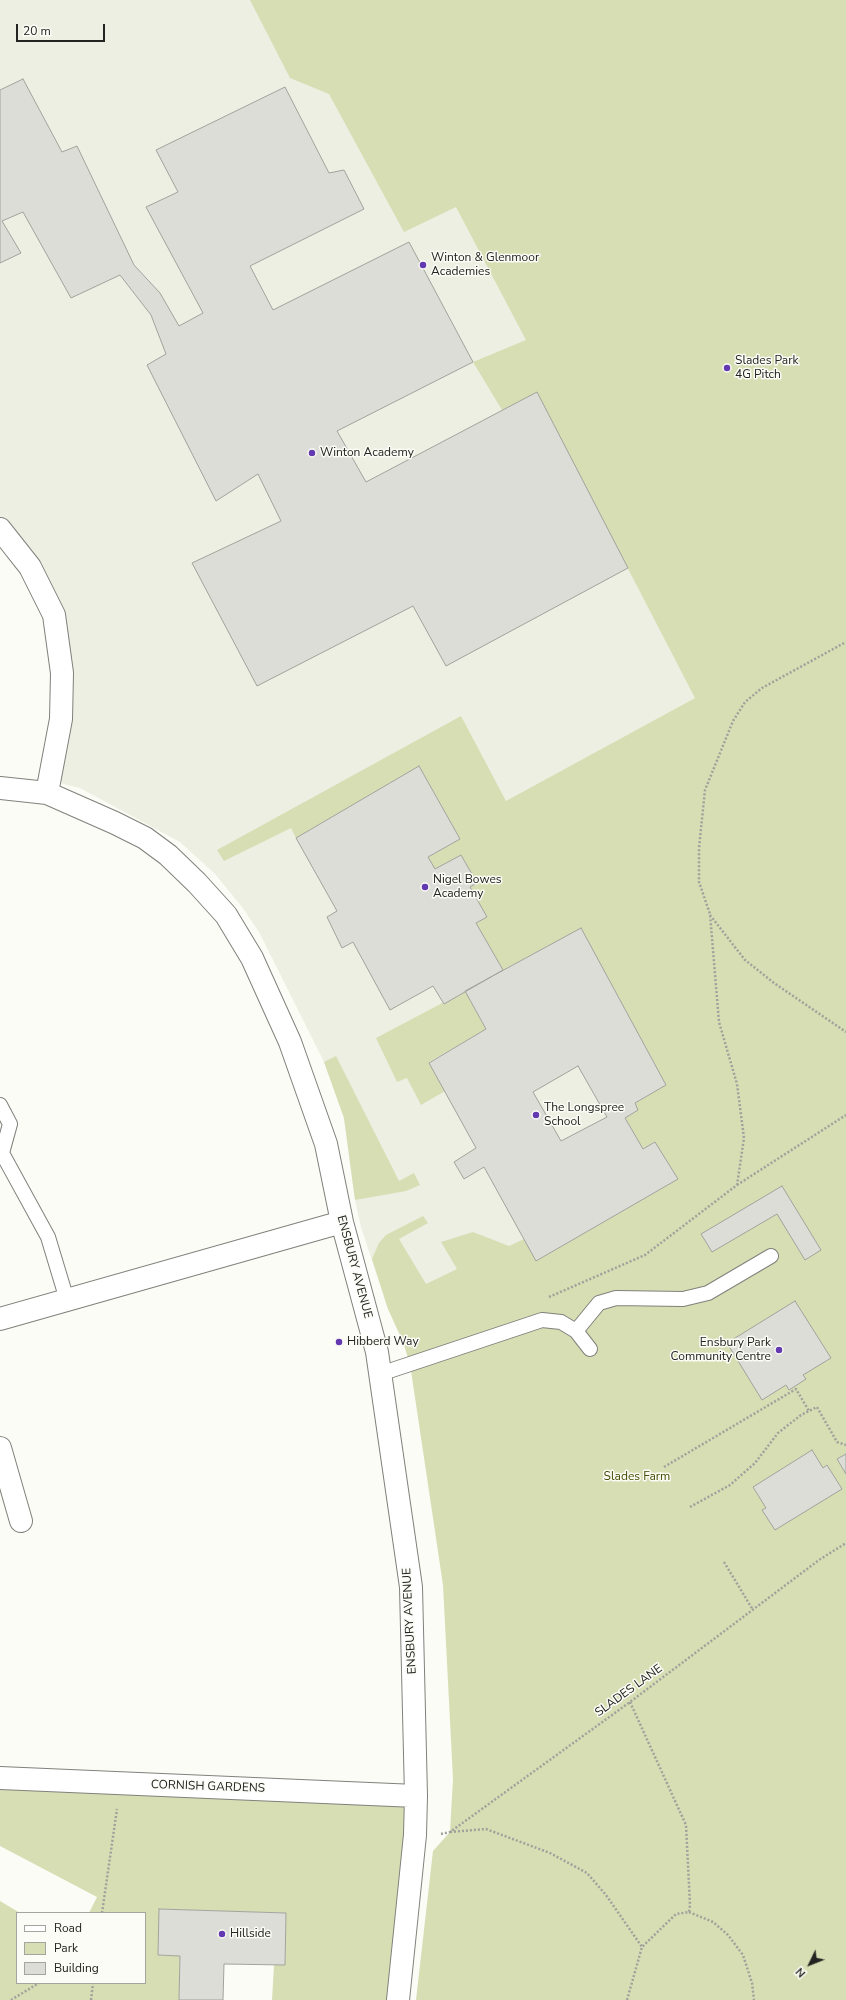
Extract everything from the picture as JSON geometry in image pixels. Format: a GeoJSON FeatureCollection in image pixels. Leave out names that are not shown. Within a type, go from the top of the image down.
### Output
{"type":"FeatureCollection","features":[{"type":"Feature","properties":{"kind":"street"},"geometry":{"type":"LineString","coordinates":[[0,529],[30,568],[54,615],[62,673],[61,719],[46,793]]}},
{"type":"Feature","properties":{"kind":"street","name":"ENSBURY AVENUE"},"geometry":{"type":"LineString","coordinates":[[0,788],[46,793],[88,810],[145,838],[168,855],[197,883],[226,915],[252,958],[290,1042],[326,1144],[342,1222],[377,1352],[411,1587],[416,1796],[415,1835],[398,2000]]}},
{"type":"Feature","properties":{"kind":"street"},"geometry":{"type":"LineString","coordinates":[[0,1319],[342,1222]]}},
{"type":"Feature","properties":{"kind":"street"},"geometry":{"type":"LineString","coordinates":[[0,1448],[22,1521]]}},
{"type":"Feature","properties":{"kind":"street","name":"CORNISH GARDENS"},"geometry":{"type":"LineString","coordinates":[[0,1778],[416,1796]]}},
{"type":"Feature","properties":{"kind":"lane"},"geometry":{"type":"LineString","coordinates":[[0,1105],[10,1124],[2,1153],[48,1237],[67,1300]]}},
{"type":"Feature","properties":{"kind":"lane"},"geometry":{"type":"LineString","coordinates":[[576,1331],[599,1303],[616,1298],[683,1299],[708,1293],[771,1256]]}},
{"type":"Feature","properties":{"kind":"lane"},"geometry":{"type":"LineString","coordinates":[[380,1374],[542,1320],[561,1322],[576,1331],[590,1348]]}},
{"type":"Feature","properties":{"kind":"path"},"geometry":{"type":"LineString","coordinates":[[737,1185],[744,1138],[736,1084],[719,1022],[710,914],[700,882],[699,848],[705,790],[733,720],[745,702],[762,688],[846,642]]}},
{"type":"Feature","properties":{"kind":"path"},"geometry":{"type":"LineString","coordinates":[[710,914],[745,960],[774,983],[846,1032]]}},
{"type":"Feature","properties":{"kind":"path"},"geometry":{"type":"LineString","coordinates":[[547,1298],[645,1255],[737,1185],[846,1115]]}},
{"type":"Feature","properties":{"kind":"path"},"geometry":{"type":"LineString","coordinates":[[664,1467],[796,1387],[809,1411]]}},
{"type":"Feature","properties":{"kind":"path"},"geometry":{"type":"LineString","coordinates":[[690,1508],[730,1486],[755,1463],[778,1433],[801,1415],[817,1407],[838,1442],[846,1445]]}},
{"type":"Feature","properties":{"kind":"path","name":"SLADES LANE"},"geometry":{"type":"LineString","coordinates":[[415,1835],[432,1836],[450,1832],[630,1702],[818,1560],[846,1543]]}},
{"type":"Feature","properties":{"kind":"path"},"geometry":{"type":"LineString","coordinates":[[724,1562],[753,1610]]}},
{"type":"Feature","properties":{"kind":"path"},"geometry":{"type":"LineString","coordinates":[[630,1702],[686,1825],[689,1912]]}},
{"type":"Feature","properties":{"kind":"path"},"geometry":{"type":"LineString","coordinates":[[102,1912],[121,1783]]}},
{"type":"Feature","properties":{"kind":"path"},"geometry":{"type":"LineString","coordinates":[[450,1832],[486,1829],[550,1853],[587,1873],[606,1895],[642,1947]]}},
{"type":"Feature","properties":{"kind":"path"},"geometry":{"type":"LineString","coordinates":[[627,2000],[642,1947],[676,1914],[689,1912],[713,1922],[728,1934],[743,1955],[752,1983],[754,2000]]}},
{"type":"Feature","properties":{"kind":"path"},"geometry":{"type":"LineString","coordinates":[[11,2000],[37,1984]]}},
{"type":"Feature","properties":{"kind":"path"},"geometry":{"type":"LineString","coordinates":[[91,2000],[93,1984]]}},
{"type":"Feature","properties":{"kind":"shaded area","name":"Winton & Glenmoor Academies"},"geometry":{"type":"Polygon","coordinates":[[[0,0],[846,0],[726,681],[515,797],[722,1170],[400,1334],[388,1309],[361,1227],[355,1200],[344,1118],[324,1062],[259,932],[242,907],[215,874],[180,842],[80,788],[48,780],[54,615],[0,529],[0,0]]]}},
{"type":"Feature","properties":{"kind":"green space","name":"Slades Farm"},"geometry":{"type":"Polygon","coordinates":[[[250,0],[846,0],[846,2000],[416,2000],[433,1851],[450,1832],[453,1779],[443,1585],[410,1364],[403,1342],[388,1309],[372,1259],[379,1243],[386,1235],[423,1216],[428,1223],[399,1239],[426,1284],[457,1269],[441,1242],[473,1232],[509,1246],[524,1239],[536,1261],[678,1179],[654,1142],[643,1149],[625,1118],[638,1110],[635,1103],[666,1085],[581,928],[503,970],[476,923],[487,917],[470,887],[477,883],[461,855],[435,869],[428,857],[460,839],[419,766],[296,838],[291,828],[224,861],[217,850],[461,716],[506,801],[695,698],[537,393],[502,410],[473,362],[526,340],[456,207],[404,232],[329,94],[290,78],[250,0]]]}},
{"type":"Feature","properties":{"kind":"green space"},"geometry":{"type":"Polygon","coordinates":[[[465,991],[486,1029],[429,1062],[445,1091],[421,1105],[407,1078],[397,1082],[376,1038],[465,991]]]}},
{"type":"Feature","properties":{"kind":"green space"},"geometry":{"type":"Polygon","coordinates":[[[336,1056],[399,1181],[414,1173],[420,1185],[406,1191],[355,1200],[344,1118],[324,1062],[336,1056]]]}},
{"type":"Feature","properties":{"kind":"green space"},"geometry":{"type":"Polygon","coordinates":[[[0,1778],[416,1796],[398,2000],[272,2000],[274,1965],[285,1965],[286,1913],[160,1909],[158,1955],[180,1956],[179,2000],[0,2000],[0,1901],[18,1912],[16,1912],[16,1984],[146,1984],[146,1912],[90,1912],[97,1897],[0,1846],[0,1778]]]}},
{"type":"Feature","properties":{"kind":"building"},"geometry":{"type":"Polygon","coordinates":[[[23,79],[62,152],[77,146],[134,265],[160,293],[179,326],[203,313],[146,207],[178,192],[156,150],[285,87],[329,173],[344,170],[364,209],[250,266],[273,310],[409,242],[473,362],[337,431],[366,482],[537,392],[628,568],[446,666],[413,606],[257,686],[192,563],[281,521],[258,474],[216,501],[147,365],[166,354],[151,315],[120,275],[71,298],[23,212],[2,221],[21,253],[0,263],[0,90],[23,79]]]}},
{"type":"Feature","properties":{"kind":"building"},"geometry":{"type":"Polygon","coordinates":[[[419,766],[460,839],[428,857],[435,869],[461,855],[477,883],[470,887],[487,917],[476,923],[503,970],[444,1004],[433,986],[390,1010],[353,942],[342,948],[327,917],[337,911],[296,838],[419,766]]]}},
{"type":"Feature","properties":{"kind":"building"},"geometry":{"type":"Polygon","coordinates":[[[581,928],[666,1085],[635,1103],[638,1110],[625,1118],[643,1149],[655,1142],[678,1179],[536,1261],[484,1167],[464,1179],[454,1162],[476,1148],[429,1063],[486,1029],[465,991],[581,928]],[[578,1066],[533,1092],[561,1141],[607,1117],[578,1066]]]}},
{"type":"Feature","properties":{"kind":"building"},"geometry":{"type":"Polygon","coordinates":[[[782,1186],[821,1250],[805,1260],[777,1214],[712,1252],[701,1234],[782,1186]]]}},
{"type":"Feature","properties":{"kind":"building","name":"Ensbury Park Community Centre"},"geometry":{"type":"Polygon","coordinates":[[[795,1301],[831,1358],[803,1375],[806,1379],[789,1390],[786,1385],[762,1400],[727,1343],[795,1301]]]}},
{"type":"Feature","properties":{"kind":"building"},"geometry":{"type":"Polygon","coordinates":[[[812,1450],[823,1468],[827,1465],[842,1489],[775,1530],[762,1510],[766,1508],[753,1487],[812,1450]]]}},
{"type":"Feature","properties":{"kind":"building"},"geometry":{"type":"Polygon","coordinates":[[[846,1454],[846,1474],[837,1459],[846,1454]]]}},
{"type":"Feature","properties":{"kind":"building","name":"Hillside"},"geometry":{"type":"Polygon","coordinates":[[[159,1909],[286,1913],[285,1965],[224,1964],[223,2000],[179,2000],[180,1956],[158,1955],[159,1909]]]}},
{"type":"Feature","properties":{"kind":"place","name":"Winton & Glenmoor Academies"},"geometry":{"type":"Point","coordinates":[423,265]}},
{"type":"Feature","properties":{"kind":"place","name":"Slades Park 4G Pitch"},"geometry":{"type":"Point","coordinates":[727,368]}},
{"type":"Feature","properties":{"kind":"place","name":"Winton Academy"},"geometry":{"type":"Point","coordinates":[312,453]}},
{"type":"Feature","properties":{"kind":"place","name":"Nigel Bowes Academy"},"geometry":{"type":"Point","coordinates":[425,887]}},
{"type":"Feature","properties":{"kind":"place","name":"The Longspree School"},"geometry":{"type":"Point","coordinates":[536,1115]}},
{"type":"Feature","properties":{"kind":"place","name":"Hibberd Way"},"geometry":{"type":"Point","coordinates":[339,1342]}},
{"type":"Feature","properties":{"kind":"place","name":"Ensbury Park Community Centre"},"geometry":{"type":"Point","coordinates":[779,1350]}},
{"type":"Feature","properties":{"kind":"place","name":"Hillside"},"geometry":{"type":"Point","coordinates":[222,1934]}}]}
